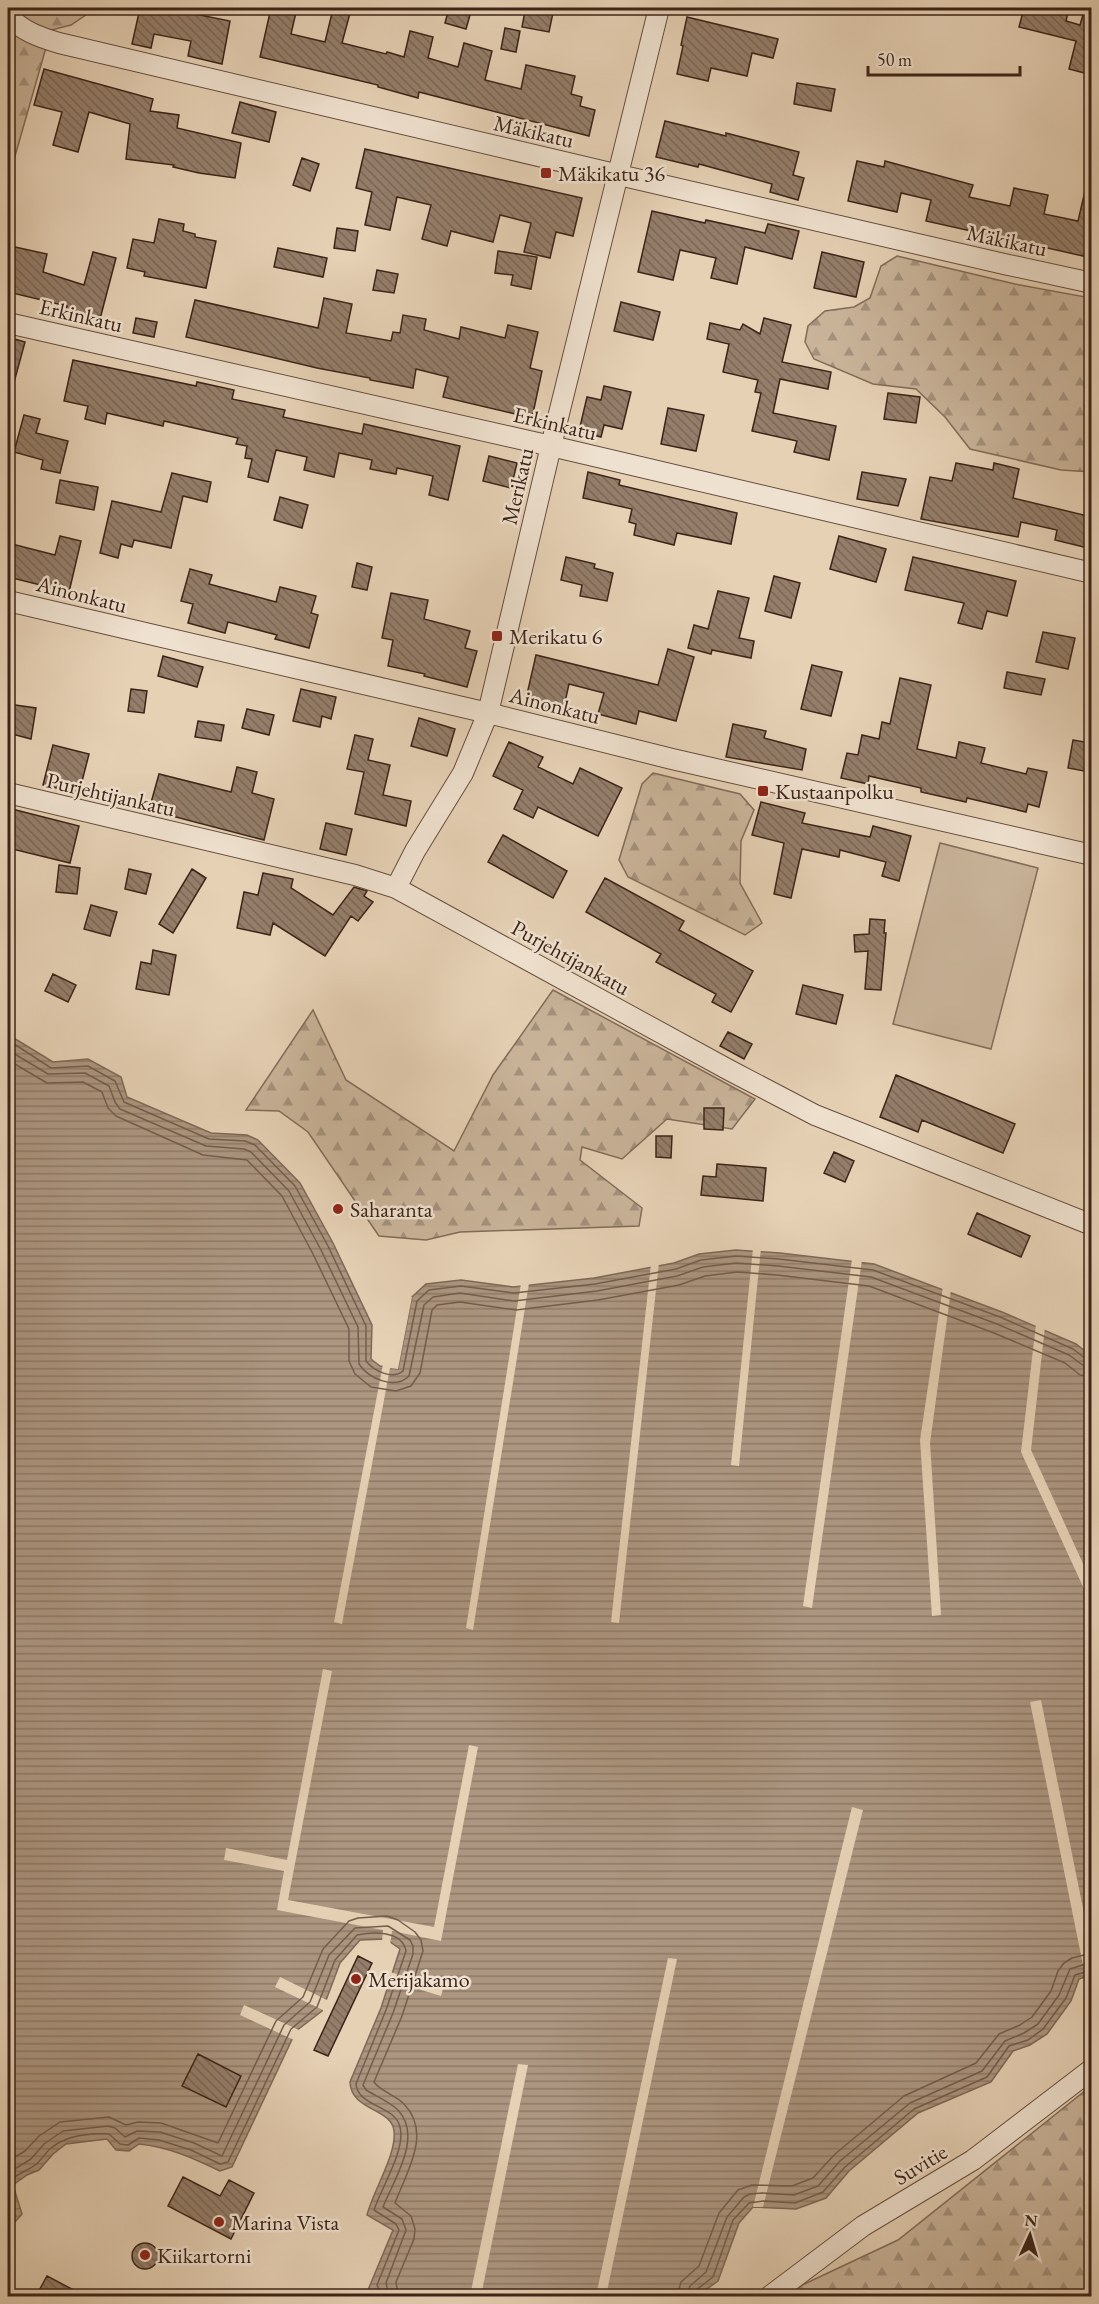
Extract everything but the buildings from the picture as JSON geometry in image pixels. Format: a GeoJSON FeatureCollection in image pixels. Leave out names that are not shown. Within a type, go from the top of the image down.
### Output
{"type":"FeatureCollection","features":[{"type":"Feature","properties":{"kind":"street","name":"Merikatu"},"geometry":{"type":"LineString","coordinates":[[396,888],[415,851],[463,773],[488,713],[659,8]]}},
{"type":"Feature","properties":{"kind":"street","name":"Mäkikatu"},"geometry":{"type":"LineString","coordinates":[[8,16],[34,35],[58,43],[619,176],[1092,283]]}},
{"type":"Feature","properties":{"kind":"street","name":"Erkinkatu"},"geometry":{"type":"LineString","coordinates":[[8,323],[551,446],[1092,573]]}},
{"type":"Feature","properties":{"kind":"street","name":"Ainonkatu"},"geometry":{"type":"LineString","coordinates":[[8,601],[488,713],[672,759],[1092,855]]}},
{"type":"Feature","properties":{"kind":"street","name":"Purjehtijankatu"},"geometry":{"type":"LineString","coordinates":[[8,793],[356,875],[396,888],[815,1115],[1092,1225]]}},
{"type":"Feature","properties":{"kind":"street","name":"Suvitie"},"geometry":{"type":"LineString","coordinates":[[770,2296],[863,2226],[973,2160],[1092,2069]]}},
{"type":"Feature","properties":{"kind":"green space"},"geometry":{"type":"Polygon","coordinates":[[[8,8],[96,8],[71,25],[51,30],[9,177],[8,8]]]}},
{"type":"Feature","properties":{"kind":"green space"},"geometry":{"type":"Polygon","coordinates":[[[897,256],[1015,284],[1091,298],[1091,472],[1061,470],[970,449],[945,417],[916,389],[873,384],[814,359],[805,342],[808,326],[825,311],[854,307],[870,298],[881,266],[897,256]]]}},
{"type":"Feature","properties":{"kind":"green space"},"geometry":{"type":"Polygon","coordinates":[[[653,773],[740,794],[754,810],[741,841],[740,883],[762,923],[745,935],[628,877],[619,860],[642,784],[653,773]]]}},
{"type":"Feature","properties":{"kind":"green space"},"geometry":{"type":"Polygon","coordinates":[[[940,843],[1038,868],[991,1049],[893,1024],[940,843]]]}},
{"type":"Feature","properties":{"kind":"green space"},"geometry":{"type":"Polygon","coordinates":[[[553,990],[755,1099],[732,1129],[667,1119],[622,1159],[582,1147],[580,1160],[642,1208],[639,1226],[460,1232],[426,1240],[379,1236],[308,1132],[279,1111],[246,1110],[313,1010],[346,1080],[454,1151],[493,1075],[553,990]]]}},
{"type":"Feature","properties":{"kind":"green space"},"geometry":{"type":"Polygon","coordinates":[[[1091,2086],[1091,2296],[787,2296],[796,2288],[898,2240],[1091,2086]]]}},
{"type":"Feature","properties":{"kind":"water"},"geometry":{"type":"Polygon","coordinates":[[[8,1022],[12,1037],[53,1062],[88,1059],[121,1077],[127,1097],[211,1133],[247,1135],[258,1140],[300,1183],[333,1243],[372,1325],[371,1359],[380,1366],[398,1369],[412,1297],[426,1284],[461,1280],[513,1287],[594,1278],[674,1263],[699,1254],[736,1250],[874,1264],[1002,1312],[1076,1344],[1091,1356],[1091,1975],[1079,1979],[1071,2001],[1047,2034],[1030,2045],[1013,2051],[991,2082],[918,2113],[849,2171],[826,2198],[796,2209],[753,2207],[739,2223],[718,2281],[697,2296],[380,2296],[368,2290],[393,2230],[367,2215],[392,2150],[394,2131],[392,2123],[357,2099],[350,2082],[381,2008],[400,1949],[386,1939],[360,1940],[340,1963],[322,2011],[296,2031],[232,2167],[220,2171],[181,2154],[150,2145],[139,2144],[129,2151],[116,2150],[107,2139],[66,2144],[53,2154],[39,2170],[13,2185],[22,2214],[14,2223],[8,2224],[8,1022]]]}},
{"type":"Feature","properties":{"kind":"pier"},"geometry":{"type":"Polygon","coordinates":[[[753,1248],[761,1248],[739,1466],[731,1465],[753,1248]]]}},
{"type":"Feature","properties":{"kind":"pier"},"geometry":{"type":"Polygon","coordinates":[[[852,1259],[862,1260],[812,1608],[803,1606],[852,1259]]]}},
{"type":"Feature","properties":{"kind":"pier"},"geometry":{"type":"Polygon","coordinates":[[[659,1263],[619,1623],[611,1622],[651,1264],[659,1263]]]}},
{"type":"Feature","properties":{"kind":"pier"},"geometry":{"type":"Polygon","coordinates":[[[521,1283],[529,1283],[473,1630],[466,1628],[521,1283]]]}},
{"type":"Feature","properties":{"kind":"pier"},"geometry":{"type":"Polygon","coordinates":[[[943,1286],[951,1290],[930,1443],[941,1615],[932,1616],[920,1440],[943,1286]]]}},
{"type":"Feature","properties":{"kind":"pier"},"geometry":{"type":"Polygon","coordinates":[[[409,1297],[412,1297],[398,1369],[390,1368],[342,1624],[334,1622],[383,1364],[396,1366],[409,1297]]]}},
{"type":"Feature","properties":{"kind":"pier"},"geometry":{"type":"Polygon","coordinates":[[[1036,1324],[1045,1327],[1031,1450],[1091,1581],[1091,1604],[1021,1452],[1036,1324]]]}},
{"type":"Feature","properties":{"kind":"pier"},"geometry":{"type":"Polygon","coordinates":[[[323,1669],[332,1671],[288,1900],[434,1927],[469,1745],[478,1747],[441,1941],[392,1931],[390,1945],[382,1942],[383,1930],[277,1910],[284,1871],[224,1860],[226,1848],[287,1860],[323,1669]]]}},
{"type":"Feature","properties":{"kind":"pier"},"geometry":{"type":"Polygon","coordinates":[[[1041,1700],[1091,1948],[1092,1978],[1086,1980],[1030,1702],[1041,1700]]]}},
{"type":"Feature","properties":{"kind":"pier"},"geometry":{"type":"Polygon","coordinates":[[[852,1807],[863,1810],[763,2207],[753,2207],[852,1807]]]}},
{"type":"Feature","properties":{"kind":"pier"},"geometry":{"type":"Polygon","coordinates":[[[668,1958],[677,1959],[606,2296],[596,2296],[668,1958]]]}},
{"type":"Feature","properties":{"kind":"pier"},"geometry":{"type":"Polygon","coordinates":[[[390,1972],[407,1977],[408,1974],[444,1985],[441,1996],[405,1985],[406,1981],[389,1975],[390,1972]]]}},
{"type":"Feature","properties":{"kind":"pier"},"geometry":{"type":"Polygon","coordinates":[[[280,1977],[329,2001],[325,2011],[275,1987],[280,1977]]]}},
{"type":"Feature","properties":{"kind":"pier"},"geometry":{"type":"Polygon","coordinates":[[[244,2005],[299,2030],[294,2040],[240,2015],[244,2005]]]}},
{"type":"Feature","properties":{"kind":"pier"},"geometry":{"type":"Polygon","coordinates":[[[518,2064],[528,2065],[481,2296],[470,2296],[518,2064]]]}},
{"type":"Feature","properties":{"kind":"place","name":"Mäkikatu 36"},"geometry":{"type":"Point","coordinates":[546,173]}},
{"type":"Feature","properties":{"kind":"place","name":"Merikatu 6"},"geometry":{"type":"Point","coordinates":[497,636]}},
{"type":"Feature","properties":{"kind":"place","name":"Kustaanpolku"},"geometry":{"type":"Point","coordinates":[763,791]}},
{"type":"Feature","properties":{"kind":"place","name":"Saharanta"},"geometry":{"type":"Point","coordinates":[338,1209]}},
{"type":"Feature","properties":{"kind":"place","name":"Merijakamo"},"geometry":{"type":"Point","coordinates":[356,1979]}},
{"type":"Feature","properties":{"kind":"place","name":"Marina Vista"},"geometry":{"type":"Point","coordinates":[219,2222]}},
{"type":"Feature","properties":{"kind":"place","name":"Kiikartorni"},"geometry":{"type":"Point","coordinates":[145,2255]}}]}
